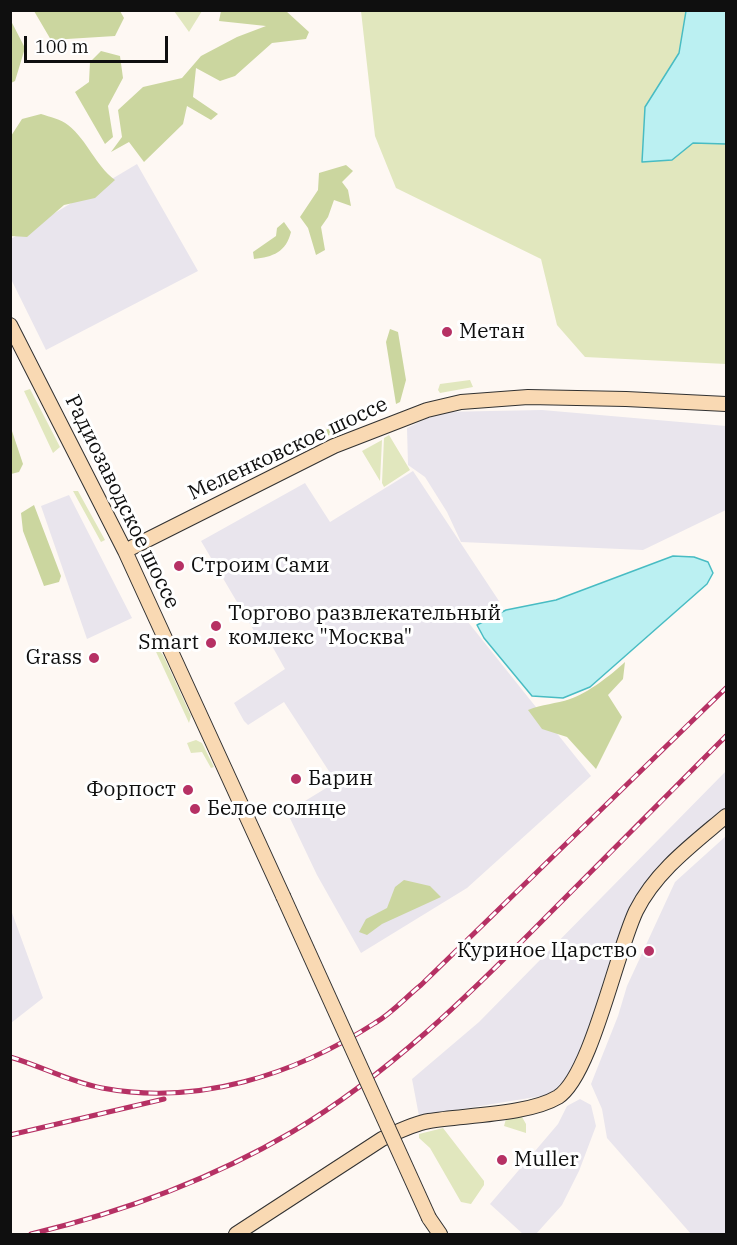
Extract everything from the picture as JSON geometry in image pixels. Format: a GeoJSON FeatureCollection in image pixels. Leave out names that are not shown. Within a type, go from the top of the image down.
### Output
{"type":"FeatureCollection","features":[{"type":"Feature","properties":{"kind":"main road","name":"Радиозаводское шоссе"},"geometry":{"type":"LineString","coordinates":[[10,326],[124,550],[429,1218],[440,1234]]}},
{"type":"Feature","properties":{"kind":"main road","name":"Меленковское шоссе"},"geometry":{"type":"LineString","coordinates":[[124,550],[334,447],[383,426],[450,404],[488,398],[528,397],[726,404]]}},
{"type":"Feature","properties":{"kind":"main road"},"geometry":{"type":"LineString","coordinates":[[236,1234],[382,1139],[427,1122],[546,1103],[568,1088],[586,1055],[622,942],[637,909],[654,883],[679,856],[726,816]]}},
{"type":"Feature","properties":{"kind":"shaded area"},"geometry":{"type":"Polygon","coordinates":[[[137,164],[198,271],[46,350],[11,279],[11,239],[137,164]]]}},
{"type":"Feature","properties":{"kind":"shaded area"},"geometry":{"type":"Polygon","coordinates":[[[542,410],[726,426],[726,510],[643,550],[461,542],[447,512],[425,477],[408,465],[407,428],[440,412],[542,410]]]}},
{"type":"Feature","properties":{"kind":"shaded area"},"geometry":{"type":"Polygon","coordinates":[[[413,471],[499,601],[468,622],[591,776],[467,888],[361,953],[317,875],[287,812],[336,782],[284,702],[248,725],[244,721],[234,703],[285,669],[267,637],[260,641],[201,541],[305,483],[330,522],[413,471]]]}},
{"type":"Feature","properties":{"kind":"shaded area"},"geometry":{"type":"Polygon","coordinates":[[[69,495],[132,618],[87,639],[41,506],[69,495]]]}},
{"type":"Feature","properties":{"kind":"shaded area"},"geometry":{"type":"Polygon","coordinates":[[[726,771],[726,808],[716,816],[624,927],[612,954],[588,1031],[568,1081],[548,1095],[419,1116],[412,1079],[479,1022],[726,771]]]}},
{"type":"Feature","properties":{"kind":"shaded area"},"geometry":{"type":"Polygon","coordinates":[[[726,836],[726,1234],[691,1234],[607,1138],[602,1109],[591,1084],[618,1016],[627,986],[675,882],[726,836]]]}},
{"type":"Feature","properties":{"kind":"shaded area"},"geometry":{"type":"Polygon","coordinates":[[[11,910],[43,998],[10,1023],[11,910]]]}},
{"type":"Feature","properties":{"kind":"shaded area"},"geometry":{"type":"Polygon","coordinates":[[[580,1099],[591,1105],[596,1126],[579,1171],[562,1205],[536,1234],[523,1234],[490,1204],[558,1124],[567,1106],[580,1099]]]}},
{"type":"Feature","properties":{"kind":"green space"},"geometry":{"type":"Polygon","coordinates":[[[34,11],[120,11],[124,18],[115,36],[51,40],[34,11]]]}},
{"type":"Feature","properties":{"kind":"green space"},"geometry":{"type":"Polygon","coordinates":[[[174,11],[202,11],[189,32],[174,11]]]}},
{"type":"Feature","properties":{"kind":"green space"},"geometry":{"type":"Polygon","coordinates":[[[221,11],[286,11],[309,32],[306,39],[272,43],[235,76],[220,81],[196,68],[193,97],[218,114],[211,120],[187,106],[183,124],[144,162],[129,142],[111,152],[122,137],[118,110],[143,87],[182,78],[201,56],[237,37],[266,26],[219,21],[221,11]]]}},
{"type":"Feature","properties":{"kind":"green space"},"geometry":{"type":"Polygon","coordinates":[[[361,11],[726,11],[726,364],[585,357],[557,325],[541,259],[396,188],[375,136],[361,11]]]}},
{"type":"Feature","properties":{"kind":"green space"},"geometry":{"type":"Polygon","coordinates":[[[10,19],[25,48],[15,81],[11,83],[10,19]]]}},
{"type":"Feature","properties":{"kind":"green space"},"geometry":{"type":"Polygon","coordinates":[[[101,51],[120,56],[123,78],[108,106],[113,137],[105,144],[75,92],[89,82],[90,62],[101,51]]]}},
{"type":"Feature","properties":{"kind":"green space"},"geometry":{"type":"Polygon","coordinates":[[[41,114],[59,120],[75,131],[102,167],[115,180],[95,198],[64,205],[27,237],[11,236],[11,136],[22,119],[41,114]]]}},
{"type":"Feature","properties":{"kind":"green space"},"geometry":{"type":"Polygon","coordinates":[[[346,165],[353,171],[342,182],[348,190],[351,206],[334,200],[328,217],[321,227],[325,250],[316,255],[308,228],[300,217],[318,190],[319,173],[346,165]]]}},
{"type":"Feature","properties":{"kind":"green space"},"geometry":{"type":"Polygon","coordinates":[[[284,222],[291,232],[282,249],[273,255],[254,259],[253,252],[276,236],[277,228],[284,222]]]}},
{"type":"Feature","properties":{"kind":"green space"},"geometry":{"type":"Polygon","coordinates":[[[390,329],[398,332],[406,380],[400,402],[396,404],[386,342],[390,329]]]}},
{"type":"Feature","properties":{"kind":"green space"},"geometry":{"type":"Polygon","coordinates":[[[470,380],[473,387],[440,393],[438,390],[440,384],[470,380]]]}},
{"type":"Feature","properties":{"kind":"green space"},"geometry":{"type":"Polygon","coordinates":[[[30,389],[60,447],[53,453],[24,391],[30,389]]]}},
{"type":"Feature","properties":{"kind":"green space"},"geometry":{"type":"Polygon","coordinates":[[[383,402],[387,410],[369,414],[359,422],[291,452],[291,447],[383,402]]]}},
{"type":"Feature","properties":{"kind":"green space"},"geometry":{"type":"Polygon","coordinates":[[[11,428],[23,464],[19,472],[11,474],[11,428]]]}},
{"type":"Feature","properties":{"kind":"green space"},"geometry":{"type":"Polygon","coordinates":[[[389,435],[410,470],[384,487],[382,483],[384,438],[389,435]]]}},
{"type":"Feature","properties":{"kind":"green space"},"geometry":{"type":"Polygon","coordinates":[[[382,440],[380,481],[362,451],[382,440]]]}},
{"type":"Feature","properties":{"kind":"green space"},"geometry":{"type":"Polygon","coordinates":[[[73,491],[78,491],[105,540],[101,542],[73,491]]]}},
{"type":"Feature","properties":{"kind":"green space"},"geometry":{"type":"Polygon","coordinates":[[[34,505],[61,576],[59,582],[44,586],[23,531],[21,513],[34,505]]]}},
{"type":"Feature","properties":{"kind":"green space"},"geometry":{"type":"Polygon","coordinates":[[[151,641],[163,655],[191,716],[189,723],[151,641]]]}},
{"type":"Feature","properties":{"kind":"green space"},"geometry":{"type":"Polygon","coordinates":[[[625,662],[623,679],[608,695],[622,717],[596,769],[567,737],[542,729],[528,710],[565,701],[584,693],[625,662]]]}},
{"type":"Feature","properties":{"kind":"green space"},"geometry":{"type":"Polygon","coordinates":[[[196,740],[202,743],[214,767],[211,768],[202,752],[191,753],[187,743],[196,740]]]}},
{"type":"Feature","properties":{"kind":"green space"},"geometry":{"type":"Polygon","coordinates":[[[404,880],[430,886],[441,897],[382,924],[367,935],[359,932],[366,919],[387,908],[395,887],[404,880]]]}},
{"type":"Feature","properties":{"kind":"green space"},"geometry":{"type":"Polygon","coordinates":[[[522,1117],[526,1124],[526,1133],[504,1126],[506,1119],[522,1117]]]}},
{"type":"Feature","properties":{"kind":"green space"},"geometry":{"type":"Polygon","coordinates":[[[443,1128],[484,1181],[484,1185],[471,1204],[461,1202],[430,1148],[419,1138],[419,1134],[443,1128]]]}},
{"type":"Feature","properties":{"kind":"water"},"geometry":{"type":"Polygon","coordinates":[[[686,11],[726,11],[726,144],[693,143],[672,160],[642,162],[645,107],[679,53],[686,11]]]}},
{"type":"Feature","properties":{"kind":"water"},"geometry":{"type":"Polygon","coordinates":[[[673,556],[694,557],[708,562],[713,573],[707,584],[590,687],[563,698],[532,696],[484,638],[477,625],[506,610],[556,600],[673,556]]]}},
{"type":"Feature","properties":{"kind":"railway"},"geometry":{"type":"LineString","coordinates":[[10,1057],[78,1082],[138,1093],[174,1093],[244,1082],[312,1058],[381,1019],[421,985],[726,688]]}},
{"type":"Feature","properties":{"kind":"railway"},"geometry":{"type":"LineString","coordinates":[[31,1234],[99,1216],[198,1180],[261,1149],[327,1110],[394,1059],[488,975],[726,736]]}},
{"type":"Feature","properties":{"kind":"railway"},"geometry":{"type":"LineString","coordinates":[[10,1135],[164,1099]]}},
{"type":"Feature","properties":{"kind":"place","name":"Метан"},"geometry":{"type":"Point","coordinates":[447,332]}},
{"type":"Feature","properties":{"kind":"place","name":"Строим Сами"},"geometry":{"type":"Point","coordinates":[179,566]}},
{"type":"Feature","properties":{"kind":"place","name":"Торгово развлекательный комлекс \"Москва\""},"geometry":{"type":"Point","coordinates":[216,626]}},
{"type":"Feature","properties":{"kind":"place","name":"Smart"},"geometry":{"type":"Point","coordinates":[211,643]}},
{"type":"Feature","properties":{"kind":"place","name":"Grass"},"geometry":{"type":"Point","coordinates":[94,658]}},
{"type":"Feature","properties":{"kind":"place","name":"Барин"},"geometry":{"type":"Point","coordinates":[296,779]}},
{"type":"Feature","properties":{"kind":"place","name":"Форпост"},"geometry":{"type":"Point","coordinates":[188,790]}},
{"type":"Feature","properties":{"kind":"place","name":"Белое солнце"},"geometry":{"type":"Point","coordinates":[195,809]}},
{"type":"Feature","properties":{"kind":"place","name":"Куриное Царство"},"geometry":{"type":"Point","coordinates":[649,951]}},
{"type":"Feature","properties":{"kind":"place","name":"Muller"},"geometry":{"type":"Point","coordinates":[502,1160]}}]}
